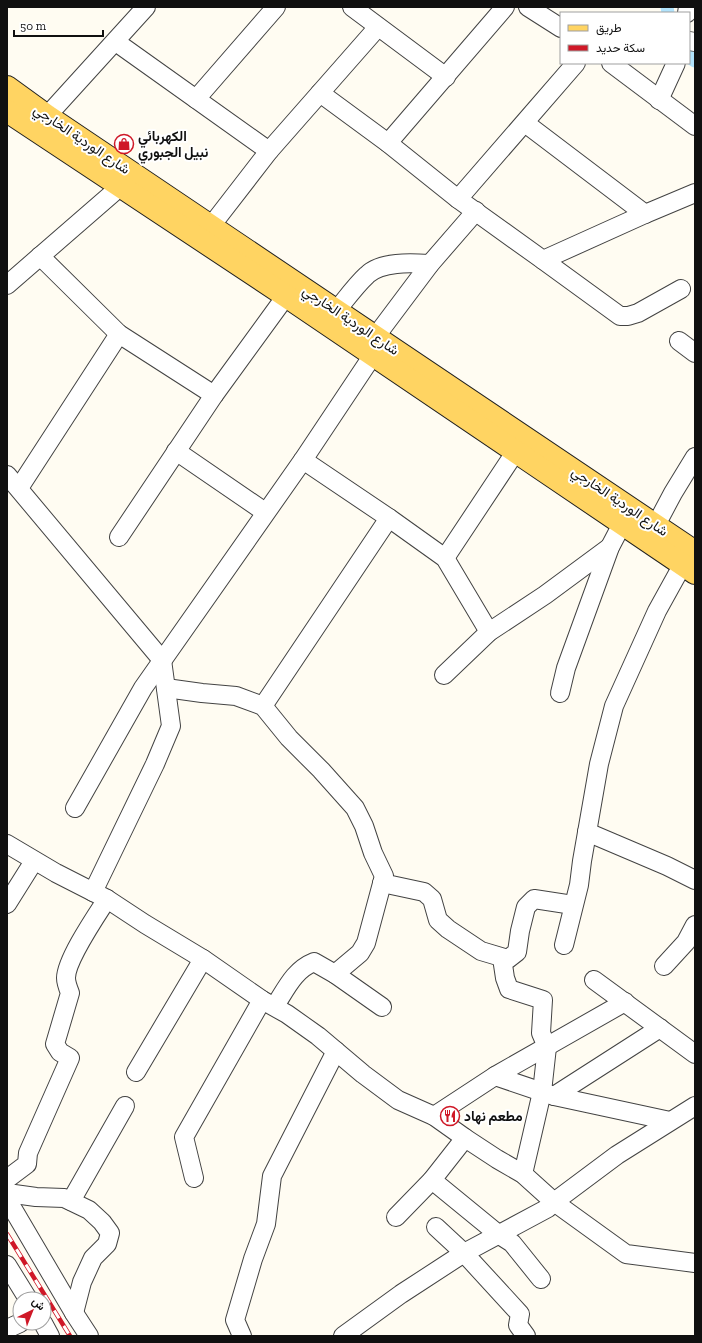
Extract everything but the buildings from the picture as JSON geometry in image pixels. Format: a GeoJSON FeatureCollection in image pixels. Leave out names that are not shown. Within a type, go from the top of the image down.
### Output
{"type":"FeatureCollection","features":[{"type":"Feature","properties":{"kind":"main road","name":"شارع الوردية الخارجي"},"geometry":{"type":"LineString","coordinates":[[7,87],[47,116],[337,310],[374,346]]}},
{"type":"Feature","properties":{"kind":"main road","name":"شارع الوردية الخارجي"},"geometry":{"type":"LineString","coordinates":[[7,111],[286,296],[374,346],[464,406],[656,525],[691,563]]}},
{"type":"Feature","properties":{"kind":"main road","name":"شارع الوردية الخارجي"},"geometry":{"type":"LineString","coordinates":[[464,406],[516,452],[622,524],[691,563]]}},
{"type":"Feature","properties":{"kind":"street"},"geometry":{"type":"LineString","coordinates":[[47,116],[116,42],[146,7]]}},
{"type":"Feature","properties":{"kind":"street"},"geometry":{"type":"LineString","coordinates":[[196,99],[276,7]]}},
{"type":"Feature","properties":{"kind":"street"},"geometry":{"type":"LineString","coordinates":[[352,7],[446,77]]}},
{"type":"Feature","properties":{"kind":"street"},"geometry":{"type":"LineString","coordinates":[[388,144],[505,7]]}},
{"type":"Feature","properties":{"kind":"street"},"geometry":{"type":"LineString","coordinates":[[528,7],[560,27]]}},
{"type":"Feature","properties":{"kind":"street"},"geometry":{"type":"LineString","coordinates":[[211,226],[269,151],[378,27]]}},
{"type":"Feature","properties":{"kind":"street"},"geometry":{"type":"LineString","coordinates":[[116,42],[269,151]]}},
{"type":"Feature","properties":{"kind":"street"},"geometry":{"type":"LineString","coordinates":[[458,199],[575,64]]}},
{"type":"Feature","properties":{"kind":"street"},"geometry":{"type":"LineString","coordinates":[[612,64],[695,126]]}},
{"type":"Feature","properties":{"kind":"street"},"geometry":{"type":"LineString","coordinates":[[659,100],[676,64]]}},
{"type":"Feature","properties":{"kind":"street"},"geometry":{"type":"LineString","coordinates":[[320,93],[458,199],[620,316],[628,316],[638,313],[681,289]]}},
{"type":"Feature","properties":{"kind":"street"},"geometry":{"type":"LineString","coordinates":[[525,123],[645,214]]}},
{"type":"Feature","properties":{"kind":"street"},"geometry":{"type":"LineString","coordinates":[[7,285],[121,186]]}},
{"type":"Feature","properties":{"kind":"street"},"geometry":{"type":"LineString","coordinates":[[543,260],[695,193]]}},
{"type":"Feature","properties":{"kind":"street"},"geometry":{"type":"LineString","coordinates":[[75,808],[143,688],[265,512],[303,460],[374,346],[430,264],[476,211]]}},
{"type":"Feature","properties":{"kind":"street"},"geometry":{"type":"LineString","coordinates":[[40,256],[119,334],[214,395]]}},
{"type":"Feature","properties":{"kind":"street"},"geometry":{"type":"LineString","coordinates":[[337,310],[368,274],[382,267],[401,263],[430,264]]}},
{"type":"Feature","properties":{"kind":"street"},"geometry":{"type":"LineString","coordinates":[[119,536],[214,395],[286,296]]}},
{"type":"Feature","properties":{"kind":"street"},"geometry":{"type":"LineString","coordinates":[[7,1179],[27,1164],[28,1153],[70,1058],[60,1052],[55,1044],[70,993],[67,987],[66,977],[73,955],[100,895],[170,726],[162,660],[13,481],[119,334]]}},
{"type":"Feature","properties":{"kind":"street"},"geometry":{"type":"LineString","coordinates":[[679,341],[695,352]]}},
{"type":"Feature","properties":{"kind":"street"},"geometry":{"type":"LineString","coordinates":[[176,451],[265,512]]}},
{"type":"Feature","properties":{"kind":"street"},"geometry":{"type":"LineString","coordinates":[[445,558],[516,452]]}},
{"type":"Feature","properties":{"kind":"street"},"geometry":{"type":"LineString","coordinates":[[656,525],[672,493],[695,457]]}},
{"type":"Feature","properties":{"kind":"street"},"geometry":{"type":"LineString","coordinates":[[303,460],[445,558],[489,632]]}},
{"type":"Feature","properties":{"kind":"street"},"geometry":{"type":"LineString","coordinates":[[263,706],[389,518]]}},
{"type":"Feature","properties":{"kind":"street"},"geometry":{"type":"LineString","coordinates":[[560,693],[566,668],[610,547],[622,524]]}},
{"type":"Feature","properties":{"kind":"street"},"geometry":{"type":"LineString","coordinates":[[444,675],[489,632],[545,595],[610,547]]}},
{"type":"Feature","properties":{"kind":"street"},"geometry":{"type":"LineString","coordinates":[[564,945],[579,885],[599,764],[614,706],[657,611],[691,563]]}},
{"type":"Feature","properties":{"kind":"street"},"geometry":{"type":"LineString","coordinates":[[166,688],[236,696],[263,706],[289,738],[321,770],[355,808],[364,826],[373,853],[384,876],[366,943],[360,953],[334,974]]}},
{"type":"Feature","properties":{"kind":"street"},"geometry":{"type":"LineString","coordinates":[[587,832],[695,880]]}},
{"type":"Feature","properties":{"kind":"street"},"geometry":{"type":"LineString","coordinates":[[7,844],[34,861],[100,895],[203,959],[318,1036],[363,1074],[398,1100],[434,1116],[464,1138],[523,1174],[554,1202],[626,1254],[695,1263]]}},
{"type":"Feature","properties":{"kind":"street"},"geometry":{"type":"LineString","coordinates":[[7,904],[34,861]]}},
{"type":"Feature","properties":{"kind":"street"},"geometry":{"type":"LineString","coordinates":[[382,883],[424,892],[432,899],[438,920],[448,929],[481,951],[508,960],[517,952],[526,907],[534,899],[573,905]]}},
{"type":"Feature","properties":{"kind":"street"},"geometry":{"type":"LineString","coordinates":[[664,966],[686,942],[695,925]]}},
{"type":"Feature","properties":{"kind":"street"},"geometry":{"type":"LineString","coordinates":[[502,958],[505,978],[509,989],[543,1000],[541,1033],[547,1047],[548,1094],[523,1174]]}},
{"type":"Feature","properties":{"kind":"street"},"geometry":{"type":"LineString","coordinates":[[136,1072],[203,959]]}},
{"type":"Feature","properties":{"kind":"street"},"geometry":{"type":"LineString","coordinates":[[194,1178],[184,1138],[268,1003],[304,966],[314,962],[382,1007]]}},
{"type":"Feature","properties":{"kind":"street"},"geometry":{"type":"LineString","coordinates":[[594,980],[695,1054]]}},
{"type":"Feature","properties":{"kind":"street"},"geometry":{"type":"LineString","coordinates":[[434,1116],[495,1076],[625,1002]]}},
{"type":"Feature","properties":{"kind":"street"},"geometry":{"type":"LineString","coordinates":[[548,1094],[660,1028]]}},
{"type":"Feature","properties":{"kind":"street"},"geometry":{"type":"LineString","coordinates":[[242,1336],[235,1320],[253,1259],[266,1224],[272,1176],[336,1051]]}},
{"type":"Feature","properties":{"kind":"street"},"geometry":{"type":"LineString","coordinates":[[495,1076],[548,1094],[670,1121]]}},
{"type":"Feature","properties":{"kind":"street"},"geometry":{"type":"LineString","coordinates":[[71,1201],[125,1106]]}},
{"type":"Feature","properties":{"kind":"street"},"geometry":{"type":"LineString","coordinates":[[343,1336],[401,1294],[464,1253],[548,1208],[617,1155],[695,1106]]}},
{"type":"Feature","properties":{"kind":"street"},"geometry":{"type":"LineString","coordinates":[[396,1217],[432,1180],[464,1138]]}},
{"type":"Feature","properties":{"kind":"street"},"geometry":{"type":"LineString","coordinates":[[432,1180],[498,1234],[512,1243],[541,1279]]}},
{"type":"Feature","properties":{"kind":"street"},"geometry":{"type":"LineString","coordinates":[[7,1193],[36,1197],[64,1198],[89,1210],[102,1222],[110,1233],[107,1244],[93,1258],[85,1276],[74,1313]]}},
{"type":"Feature","properties":{"kind":"street"},"geometry":{"type":"LineString","coordinates":[[7,1199],[89,1336]]}},
{"type":"Feature","properties":{"kind":"street"},"geometry":{"type":"LineString","coordinates":[[436,1227],[464,1253],[520,1314],[518,1325],[526,1336]]}},
{"type":"Feature","properties":{"kind":"street"},"geometry":{"type":"LineString","coordinates":[[7,1265],[23,1291]]}},
{"type":"Feature","properties":{"kind":"waterway"},"geometry":{"type":"LineString","coordinates":[[667,7],[668,12]]}},
{"type":"Feature","properties":{"kind":"waterway"},"geometry":{"type":"LineString","coordinates":[[690,58],[695,61]]}},
{"type":"Feature","properties":{"kind":"railway"},"geometry":{"type":"LineString","coordinates":[[7,1234],[70,1336]]}},
{"type":"Feature","properties":{"kind":"place","name":"الكهربائي نبيل الجبوري"},"geometry":{"type":"Point","coordinates":[124,144]}},
{"type":"Feature","properties":{"kind":"place","name":"مطعم نهاد"},"geometry":{"type":"Point","coordinates":[450,1116]}}]}
